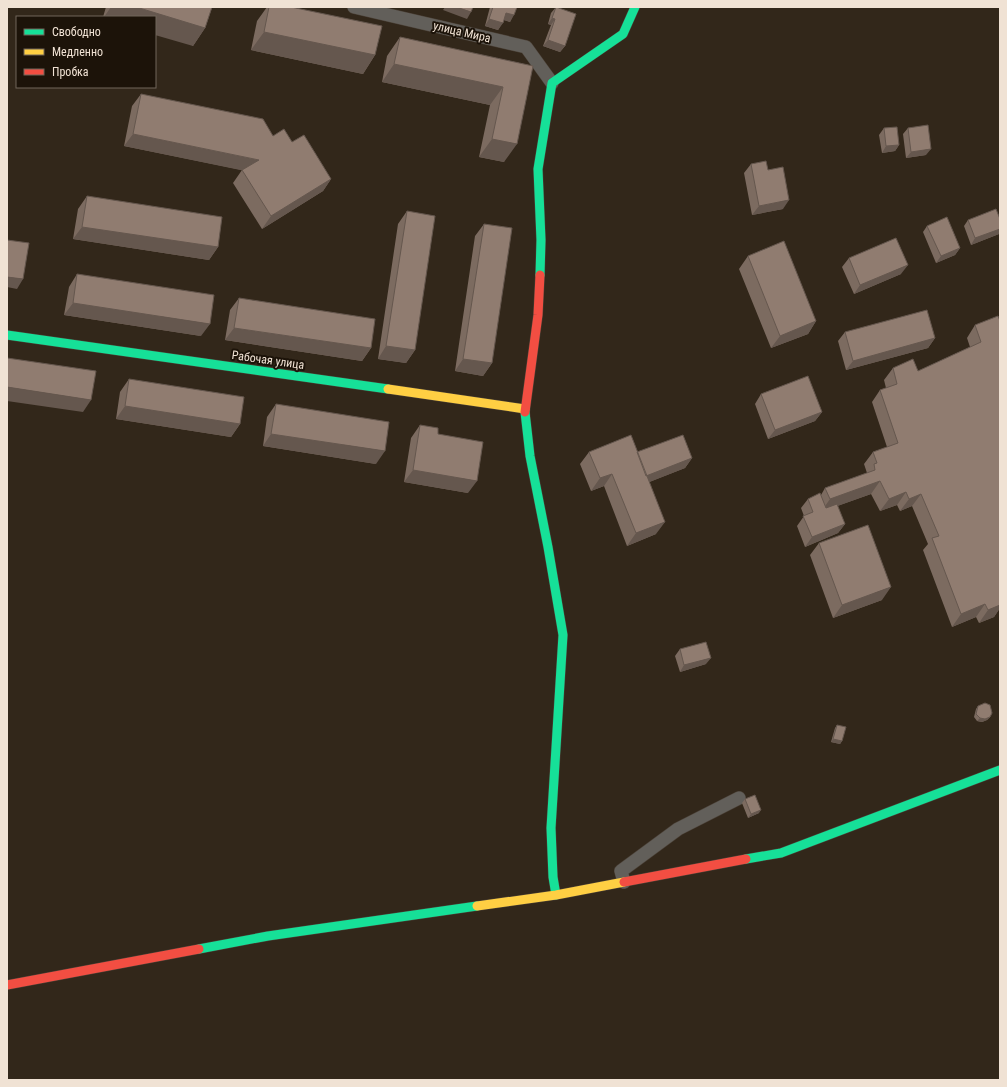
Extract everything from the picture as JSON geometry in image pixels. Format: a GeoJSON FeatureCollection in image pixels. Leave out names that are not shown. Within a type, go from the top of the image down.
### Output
{"type":"FeatureCollection","features":[{"type":"Feature","properties":{"kind":"street","name":"улица Мира"},"geometry":{"type":"LineString","coordinates":[[354,7],[526,47],[552,83]]}},
{"type":"Feature","properties":{"kind":"street"},"geometry":{"type":"LineString","coordinates":[[556,895],[553,877],[551,828],[563,635],[548,547],[530,456],[525,408],[538,315],[541,240],[538,169],[552,83],[623,34],[635,7]]}},
{"type":"Feature","properties":{"kind":"street","name":"Рабочая улица"},"geometry":{"type":"LineString","coordinates":[[7,335],[525,408]]}},
{"type":"Feature","properties":{"kind":"street"},"geometry":{"type":"LineString","coordinates":[[7,985],[268,936],[556,895],[781,853],[1000,770]]}},
{"type":"Feature","properties":{"kind":"street"},"geometry":{"type":"LineString","coordinates":[[624,882],[621,871],[678,829],[739,798]]}},
{"type":"Feature","properties":{"kind":"building"},"geometry":{"type":"Polygon","coordinates":[[[136,7],[212,7],[205,28],[136,7]]]}},
{"type":"Feature","properties":{"kind":"building"},"geometry":{"type":"Polygon","coordinates":[[[269,7],[291,7],[382,26],[375,55],[264,32],[269,7]]]}},
{"type":"Feature","properties":{"kind":"building"},"geometry":{"type":"Polygon","coordinates":[[[456,7],[473,7],[471,12],[456,7]]]}},
{"type":"Feature","properties":{"kind":"building"},"geometry":{"type":"Polygon","coordinates":[[[493,7],[517,7],[514,15],[506,13],[503,23],[489,19],[493,7]]]}},
{"type":"Feature","properties":{"kind":"building"},"geometry":{"type":"Polygon","coordinates":[[[556,7],[576,14],[565,46],[548,40],[555,19],[552,18],[556,7]]]}},
{"type":"Feature","properties":{"kind":"building"},"geometry":{"type":"Polygon","coordinates":[[[400,37],[533,66],[517,144],[492,139],[503,87],[394,64],[400,37]]]}},
{"type":"Feature","properties":{"kind":"building"},"geometry":{"type":"Polygon","coordinates":[[[141,94],[263,119],[273,136],[284,129],[292,142],[304,135],[331,179],[271,216],[242,170],[259,160],[133,134],[141,94]]]}},
{"type":"Feature","properties":{"kind":"building"},"geometry":{"type":"Polygon","coordinates":[[[928,125],[931,149],[911,152],[908,128],[928,125]]]}},
{"type":"Feature","properties":{"kind":"building"},"geometry":{"type":"Polygon","coordinates":[[[897,127],[899,145],[886,146],[884,128],[897,127]]]}},
{"type":"Feature","properties":{"kind":"building"},"geometry":{"type":"Polygon","coordinates":[[[766,161],[768,170],[783,167],[789,200],[759,206],[751,164],[766,161]]]}},
{"type":"Feature","properties":{"kind":"building"},"geometry":{"type":"Polygon","coordinates":[[[87,196],[222,217],[218,247],[82,227],[87,196]]]}},
{"type":"Feature","properties":{"kind":"building"},"geometry":{"type":"Polygon","coordinates":[[[996,209],[1000,219],[1000,229],[975,238],[968,220],[996,209]]]}},
{"type":"Feature","properties":{"kind":"building"},"geometry":{"type":"Polygon","coordinates":[[[407,211],[435,216],[415,350],[386,346],[407,211]]]}},
{"type":"Feature","properties":{"kind":"building"},"geometry":{"type":"Polygon","coordinates":[[[947,217],[960,248],[941,256],[927,226],[947,217]]]}},
{"type":"Feature","properties":{"kind":"building"},"geometry":{"type":"Polygon","coordinates":[[[484,224],[512,228],[492,363],[463,359],[484,224]]]}},
{"type":"Feature","properties":{"kind":"building"},"geometry":{"type":"Polygon","coordinates":[[[896,238],[908,265],[860,285],[849,258],[896,238]]]}},
{"type":"Feature","properties":{"kind":"building"},"geometry":{"type":"Polygon","coordinates":[[[7,240],[29,243],[23,279],[7,277],[7,240]]]}},
{"type":"Feature","properties":{"kind":"building"},"geometry":{"type":"Polygon","coordinates":[[[784,241],[816,321],[780,336],[748,256],[784,241]]]}},
{"type":"Feature","properties":{"kind":"building"},"geometry":{"type":"Polygon","coordinates":[[[77,274],[214,295],[210,324],[73,303],[77,274]]]}},
{"type":"Feature","properties":{"kind":"building"},"geometry":{"type":"Polygon","coordinates":[[[239,298],[375,319],[371,348],[234,328],[239,298]]]}},
{"type":"Feature","properties":{"kind":"building"},"geometry":{"type":"Polygon","coordinates":[[[927,310],[935,338],[853,361],[845,332],[927,310]]]}},
{"type":"Feature","properties":{"kind":"building"},"geometry":{"type":"Polygon","coordinates":[[[998,316],[1000,321],[1000,605],[988,610],[985,604],[961,614],[932,538],[939,536],[921,494],[909,499],[906,492],[889,499],[880,481],[830,499],[825,488],[875,470],[874,464],[877,463],[873,452],[898,443],[880,390],[897,384],[893,368],[913,359],[918,371],[981,342],[975,325],[998,316]]]}},
{"type":"Feature","properties":{"kind":"building"},"geometry":{"type":"Polygon","coordinates":[[[7,358],[96,371],[91,400],[7,387],[7,358]]]}},
{"type":"Feature","properties":{"kind":"building"},"geometry":{"type":"Polygon","coordinates":[[[808,376],[822,412],[775,430],[761,394],[808,376]]]}},
{"type":"Feature","properties":{"kind":"building"},"geometry":{"type":"Polygon","coordinates":[[[129,379],[244,397],[240,424],[125,406],[129,379]]]}},
{"type":"Feature","properties":{"kind":"building"},"geometry":{"type":"Polygon","coordinates":[[[276,404],[389,422],[385,451],[271,434],[276,404]]]}},
{"type":"Feature","properties":{"kind":"building"},"geometry":{"type":"Polygon","coordinates":[[[420,425],[438,428],[438,434],[483,442],[477,481],[413,470],[420,425]]]}},
{"type":"Feature","properties":{"kind":"building"},"geometry":{"type":"Polygon","coordinates":[[[631,435],[665,522],[636,533],[612,474],[600,478],[589,452],[631,435]]]}},
{"type":"Feature","properties":{"kind":"building"},"geometry":{"type":"Polygon","coordinates":[[[683,435],[692,458],[646,476],[637,452],[683,435]]]}},
{"type":"Feature","properties":{"kind":"building"},"geometry":{"type":"Polygon","coordinates":[[[820,493],[826,508],[837,504],[845,524],[812,537],[803,516],[813,512],[808,499],[820,493]]]}},
{"type":"Feature","properties":{"kind":"building"},"geometry":{"type":"Polygon","coordinates":[[[868,525],[891,587],[842,605],[819,543],[868,525]]]}},
{"type":"Feature","properties":{"kind":"building"},"geometry":{"type":"Polygon","coordinates":[[[706,642],[711,658],[684,665],[680,649],[706,642]]]}},
{"type":"Feature","properties":{"kind":"building"},"geometry":{"type":"Polygon","coordinates":[[[985,703],[990,705],[992,713],[990,717],[985,719],[980,718],[976,714],[978,706],[985,703]]]}},
{"type":"Feature","properties":{"kind":"building"},"geometry":{"type":"Polygon","coordinates":[[[837,725],[846,727],[842,741],[833,739],[837,725]]]}},
{"type":"Feature","properties":{"kind":"building"},"geometry":{"type":"Polygon","coordinates":[[[755,795],[761,810],[751,814],[745,799],[755,795]]]}},
{"type":"Feature","properties":{"kind":"traffic: fast"},"geometry":{"type":"LineString","coordinates":[[540,275],[541,240],[538,169],[552,83],[623,34],[635,7]]}},
{"type":"Feature","properties":{"kind":"traffic: fast"},"geometry":{"type":"LineString","coordinates":[[7,335],[388,389]]}},
{"type":"Feature","properties":{"kind":"traffic: fast"},"geometry":{"type":"LineString","coordinates":[[525,412],[530,456],[548,547],[563,635],[551,828],[553,877],[556,895]]}},
{"type":"Feature","properties":{"kind":"traffic: fast"},"geometry":{"type":"LineString","coordinates":[[746,859],[781,853],[1000,770]]}},
{"type":"Feature","properties":{"kind":"traffic: fast"},"geometry":{"type":"LineString","coordinates":[[199,949],[268,936],[477,906]]}},
{"type":"Feature","properties":{"kind":"traffic: slow"},"geometry":{"type":"LineString","coordinates":[[388,389],[525,409]]}},
{"type":"Feature","properties":{"kind":"traffic: slow"},"geometry":{"type":"LineString","coordinates":[[477,906],[556,895],[624,882]]}},
{"type":"Feature","properties":{"kind":"traffic: jam"},"geometry":{"type":"LineString","coordinates":[[525,412],[538,315],[540,275]]}},
{"type":"Feature","properties":{"kind":"traffic: jam"},"geometry":{"type":"LineString","coordinates":[[624,882],[746,859]]}},
{"type":"Feature","properties":{"kind":"traffic: jam"},"geometry":{"type":"LineString","coordinates":[[7,985],[199,949]]}}]}
